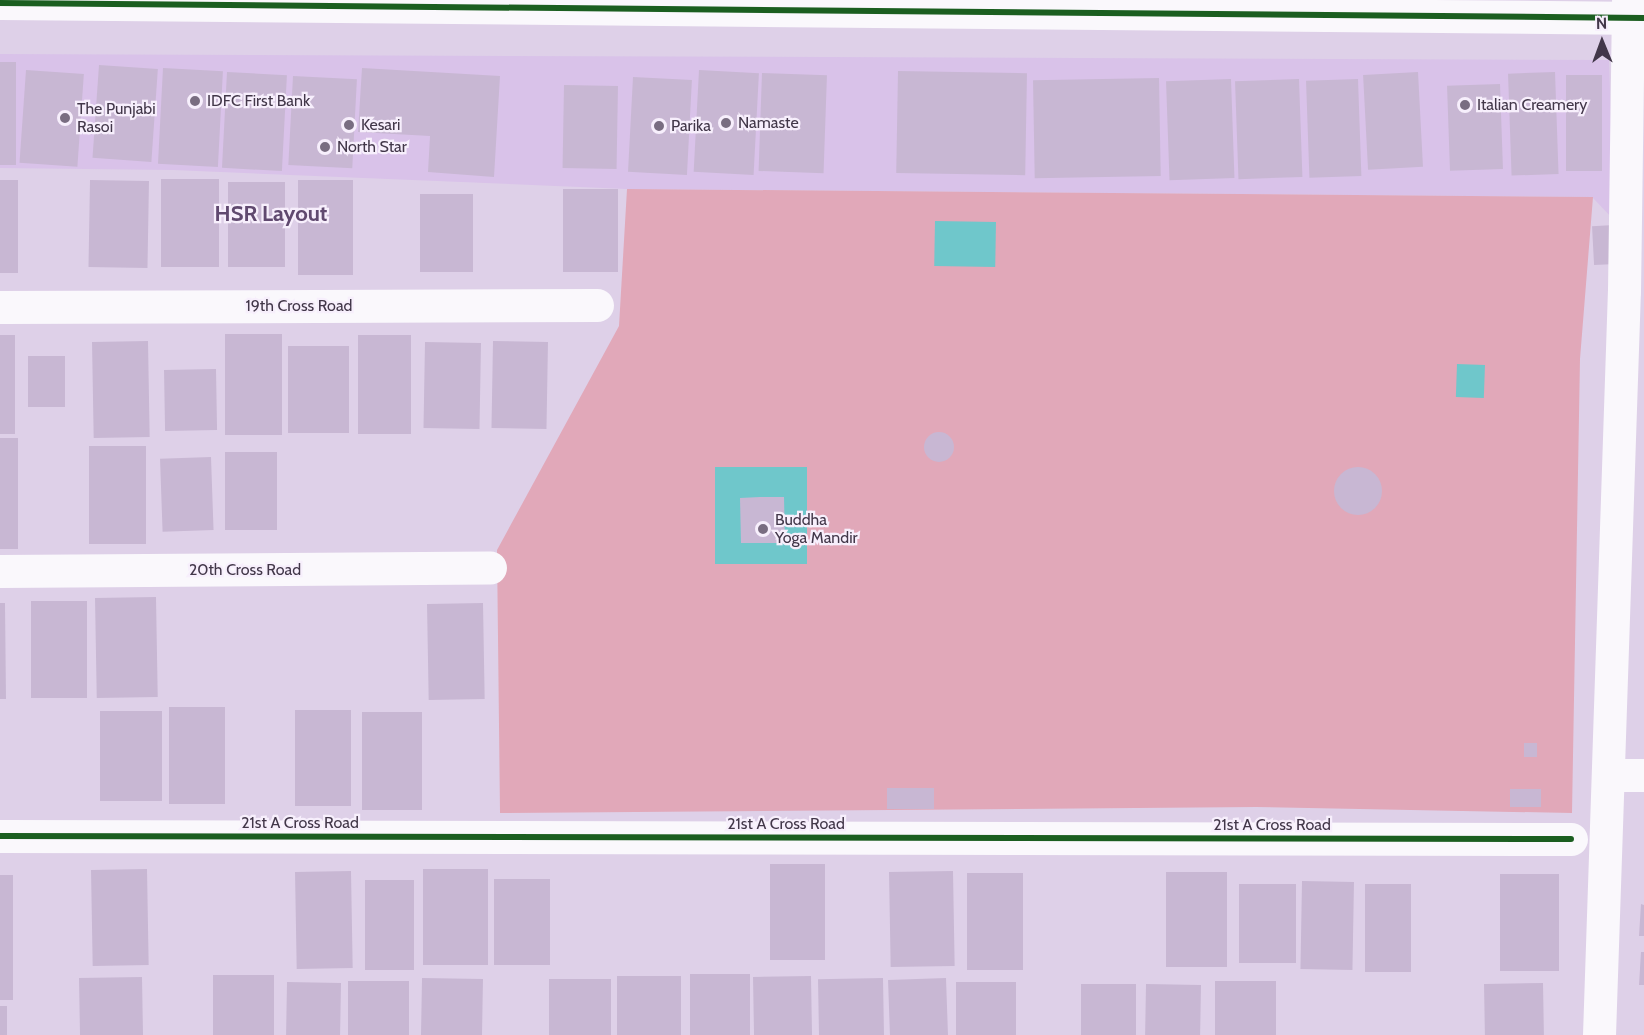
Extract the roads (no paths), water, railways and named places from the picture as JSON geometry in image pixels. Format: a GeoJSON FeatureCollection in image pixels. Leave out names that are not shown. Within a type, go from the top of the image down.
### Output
{"type":"FeatureCollection","features":[{"type":"Feature","properties":{"kind":"street"},"geometry":{"type":"LineString","coordinates":[[0,3],[1634,12],[1634,291],[1608,775],[1599,1035]]}},
{"type":"Feature","properties":{"kind":"street","name":"19th Cross Road"},"geometry":{"type":"LineString","coordinates":[[0,307],[597,305]]}},
{"type":"Feature","properties":{"kind":"street","name":"20th Cross Road"},"geometry":{"type":"LineString","coordinates":[[0,571],[490,568]]}},
{"type":"Feature","properties":{"kind":"street"},"geometry":{"type":"LineString","coordinates":[[1608,775],[1644,775]]}},
{"type":"Feature","properties":{"kind":"street","name":"21st A Cross Road"},"geometry":{"type":"LineString","coordinates":[[0,836],[1571,840]]}},
{"type":"Feature","properties":{"kind":"place","name":"IDFC First Bank"},"geometry":{"type":"Point","coordinates":[195,101]}},
{"type":"Feature","properties":{"kind":"place","name":"Italian Creamery"},"geometry":{"type":"Point","coordinates":[1465,105]}},
{"type":"Feature","properties":{"kind":"place","name":"The Punjabi Rasoi"},"geometry":{"type":"Point","coordinates":[65,118]}},
{"type":"Feature","properties":{"kind":"place","name":"Namaste"},"geometry":{"type":"Point","coordinates":[726,123]}},
{"type":"Feature","properties":{"kind":"place","name":"Kesari"},"geometry":{"type":"Point","coordinates":[349,125]}},
{"type":"Feature","properties":{"kind":"place","name":"Parika"},"geometry":{"type":"Point","coordinates":[659,126]}},
{"type":"Feature","properties":{"kind":"place","name":"North Star"},"geometry":{"type":"Point","coordinates":[325,147]}},
{"type":"Feature","properties":{"kind":"place","name":"Buddha Yoga Mandir"},"geometry":{"type":"Point","coordinates":[763,529]}},
{"type":"Feature","properties":{"kind":"district","name":"HSR Layout"},"geometry":{"type":"Point","coordinates":[271,214]}}]}
